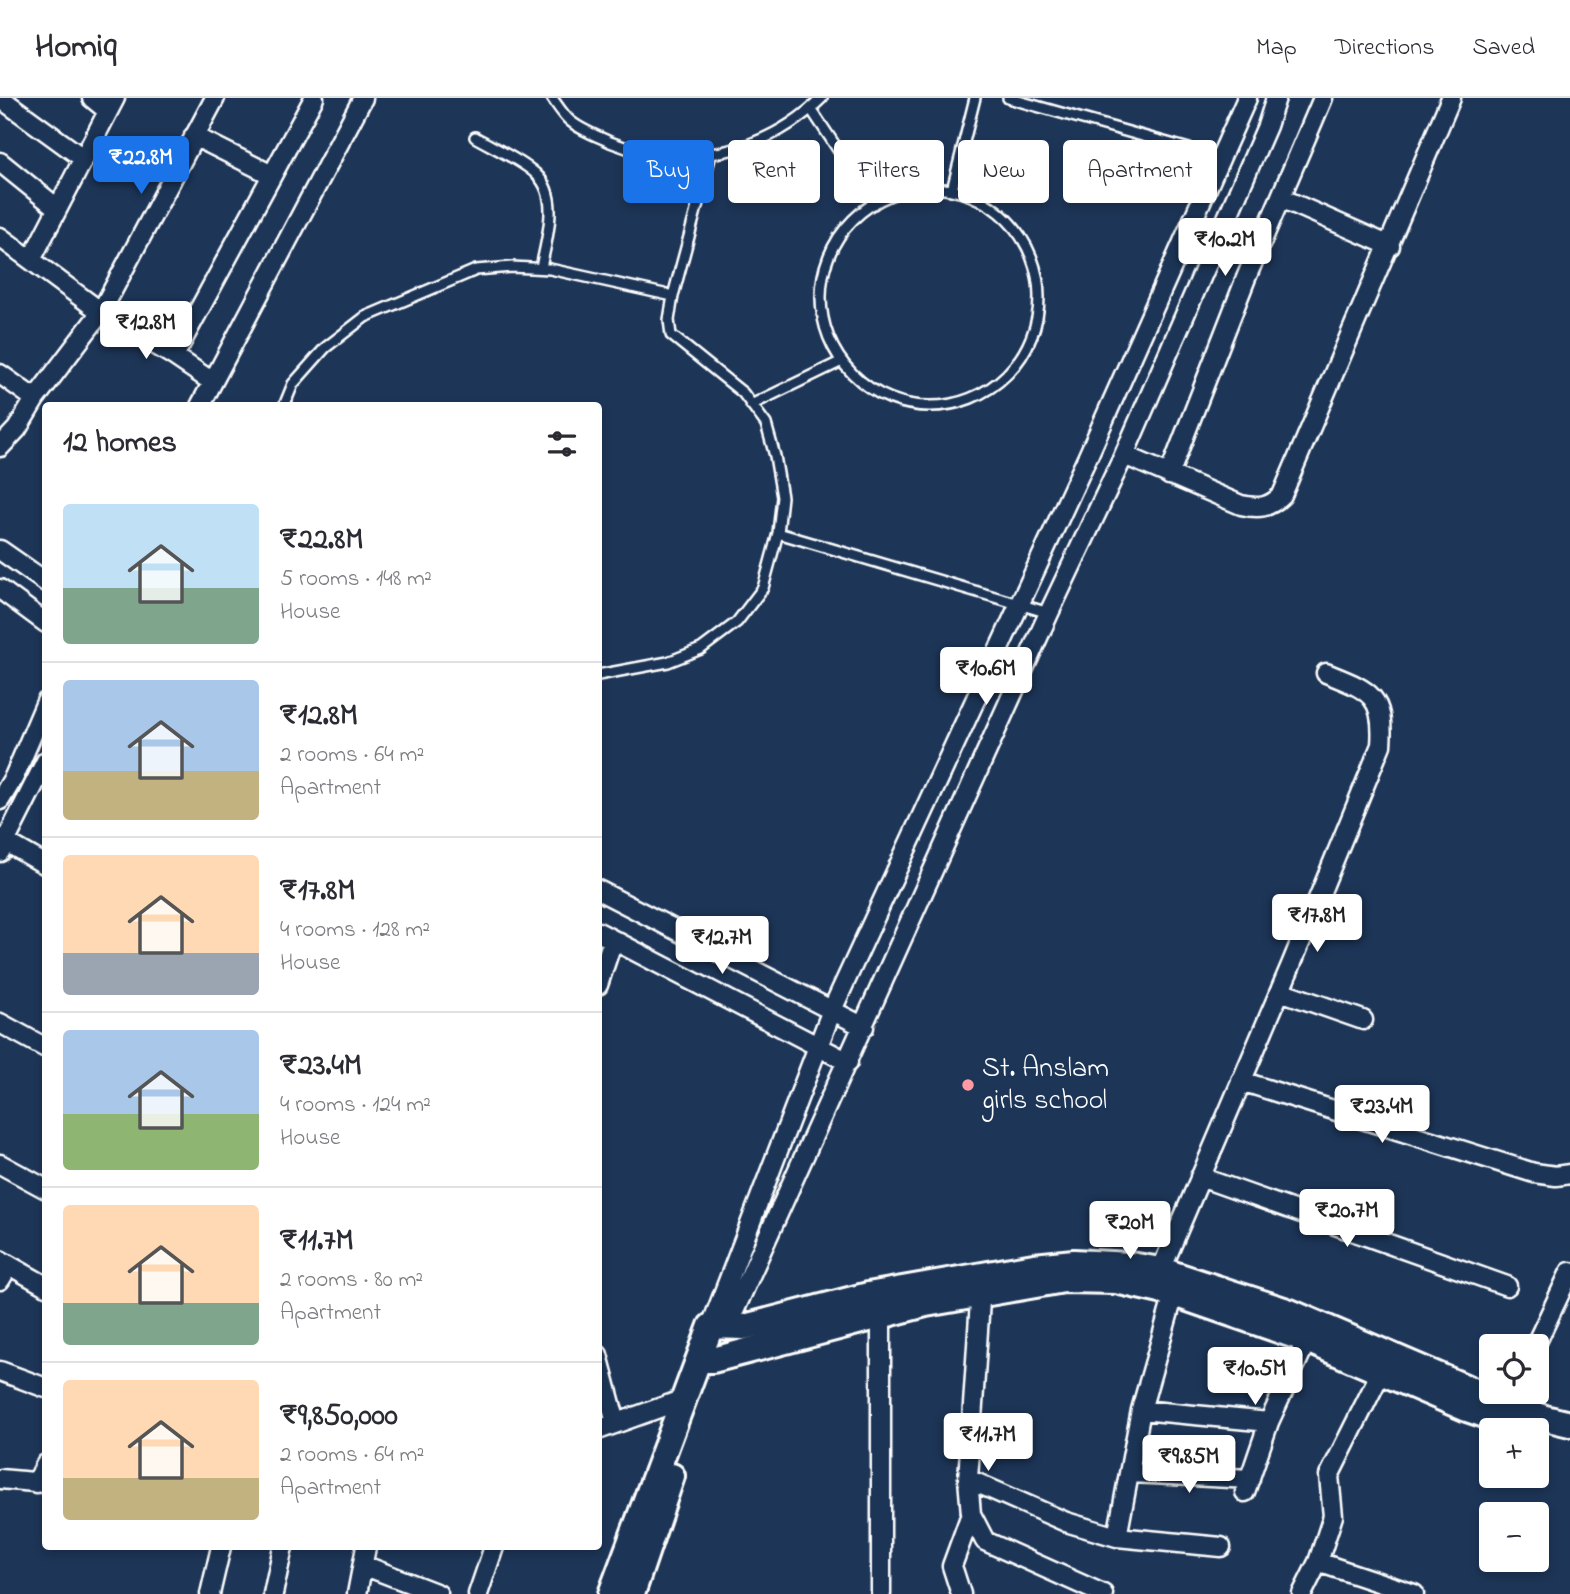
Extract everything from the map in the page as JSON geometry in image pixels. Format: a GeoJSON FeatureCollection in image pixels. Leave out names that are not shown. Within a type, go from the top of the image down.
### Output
{"type":"FeatureCollection","features":[{"type":"Feature","properties":{"kind":"street"},"geometry":{"type":"LineString","coordinates":[[0,98],[84,159]]}},
{"type":"Feature","properties":{"kind":"street"},"geometry":{"type":"LineString","coordinates":[[31,260],[112,104],[92,98]]}},
{"type":"Feature","properties":{"kind":"street"},"geometry":{"type":"LineString","coordinates":[[174,356],[314,98]]}},
{"type":"Feature","properties":{"kind":"street"},"geometry":{"type":"LineString","coordinates":[[202,402],[363,98]]}},
{"type":"Feature","properties":{"kind":"street"},"geometry":{"type":"LineString","coordinates":[[632,1594],[706,1360],[832,1010],[1247,98]]}},
{"type":"Feature","properties":{"kind":"street"},"geometry":{"type":"LineString","coordinates":[[719,1327],[848,1062],[1049,613],[1124,455],[1267,126],[1276,98]]}},
{"type":"Feature","properties":{"kind":"street"},"geometry":{"type":"LineString","coordinates":[[1169,475],[1246,278],[1323,98]]}},
{"type":"Feature","properties":{"kind":"street"},"geometry":{"type":"LineString","coordinates":[[1124,455],[1241,505],[1256,508],[1271,506],[1282,495],[1451,98]]}},
{"type":"Feature","properties":{"kind":"street"},"geometry":{"type":"LineString","coordinates":[[0,447],[17,429],[35,400],[101,312],[194,136],[210,100]]}},
{"type":"Feature","properties":{"kind":"street"},"geometry":{"type":"LineString","coordinates":[[194,136],[272,175]]}},
{"type":"Feature","properties":{"kind":"street"},"geometry":{"type":"LineString","coordinates":[[0,162],[57,208]]}},
{"type":"Feature","properties":{"kind":"street"},"geometry":{"type":"LineString","coordinates":[[1281,198],[1390,246]]}},
{"type":"Feature","properties":{"kind":"street"},"geometry":{"type":"LineString","coordinates":[[0,237],[101,312],[211,381]]}},
{"type":"Feature","properties":{"kind":"street"},"geometry":{"type":"LineString","coordinates":[[0,374],[35,400]]}},
{"type":"Feature","properties":{"kind":"street"},"geometry":{"type":"LineString","coordinates":[[0,550],[42,579]]}},
{"type":"Feature","properties":{"kind":"street"},"geometry":{"type":"LineString","coordinates":[[0,589],[42,620]]}},
{"type":"Feature","properties":{"kind":"street"},"geometry":{"type":"LineString","coordinates":[[1161,1270],[1381,745],[1380,709],[1371,696],[1359,687],[1326,673]]}},
{"type":"Feature","properties":{"kind":"street"},"geometry":{"type":"LineString","coordinates":[[0,800],[7,773],[42,709]]}},
{"type":"Feature","properties":{"kind":"street"},"geometry":{"type":"LineString","coordinates":[[42,769],[3,847],[42,863]]}},
{"type":"Feature","properties":{"kind":"street"},"geometry":{"type":"LineString","coordinates":[[602,892],[864,1027]]}},
{"type":"Feature","properties":{"kind":"street"},"geometry":{"type":"LineString","coordinates":[[602,960],[606,936],[848,1062]]}},
{"type":"Feature","properties":{"kind":"street"},"geometry":{"type":"LineString","coordinates":[[1280,991],[1363,1020]]}},
{"type":"Feature","properties":{"kind":"street"},"geometry":{"type":"LineString","coordinates":[[0,1023],[42,1046]]}},
{"type":"Feature","properties":{"kind":"street"},"geometry":{"type":"LineString","coordinates":[[1241,1081],[1534,1173],[1570,1174]]}},
{"type":"Feature","properties":{"kind":"street"},"geometry":{"type":"LineString","coordinates":[[0,1164],[42,1187]]}},
{"type":"Feature","properties":{"kind":"street"},"geometry":{"type":"LineString","coordinates":[[1200,1177],[1507,1286]]}},
{"type":"Feature","properties":{"kind":"street"},"geometry":{"type":"LineString","coordinates":[[611,1594],[684,1399],[706,1360],[881,1314],[981,1284],[1074,1262],[1131,1265],[1161,1270],[1290,1312],[1467,1409],[1570,1424]]}},
{"type":"Feature","properties":{"kind":"street"},"geometry":{"type":"LineString","coordinates":[[3,1268],[42,1284]]}},
{"type":"Feature","properties":{"kind":"street"},"geometry":{"type":"LineString","coordinates":[[1541,1334],[1570,1272]]}},
{"type":"Feature","properties":{"kind":"street"},"geometry":{"type":"LineString","coordinates":[[719,1327],[744,1327],[868,1295],[981,1284],[1089,1279],[1116,1281],[1174,1294],[1384,1364]]}},
{"type":"Feature","properties":{"kind":"street"},"geometry":{"type":"LineString","coordinates":[[981,1284],[968,1479],[971,1514],[985,1541],[1103,1594]]}},
{"type":"Feature","properties":{"kind":"street"},"geometry":{"type":"LineString","coordinates":[[1117,1537],[1141,1410],[1174,1294]]}},
{"type":"Feature","properties":{"kind":"street"},"geometry":{"type":"LineString","coordinates":[[881,1314],[881,1594]]}},
{"type":"Feature","properties":{"kind":"street"},"geometry":{"type":"LineString","coordinates":[[1131,1473],[1247,1485],[1269,1422],[1307,1340]]}},
{"type":"Feature","properties":{"kind":"street"},"geometry":{"type":"LineString","coordinates":[[1302,1594],[1318,1562],[1333,1516],[1329,1476],[1384,1364]]}},
{"type":"Feature","properties":{"kind":"street"},"geometry":{"type":"LineString","coordinates":[[602,1370],[616,1423]]}},
{"type":"Feature","properties":{"kind":"street"},"geometry":{"type":"LineString","coordinates":[[0,1371],[42,1387]]}},
{"type":"Feature","properties":{"kind":"street"},"geometry":{"type":"LineString","coordinates":[[602,1428],[684,1399]]}},
{"type":"Feature","properties":{"kind":"street"},"geometry":{"type":"LineString","coordinates":[[1141,1410],[1269,1422]]}},
{"type":"Feature","properties":{"kind":"street"},"geometry":{"type":"LineString","coordinates":[[1525,1417],[1570,1440]]}},
{"type":"Feature","properties":{"kind":"street"},"geometry":{"type":"LineString","coordinates":[[0,1479],[41,1483]]}},
{"type":"Feature","properties":{"kind":"street"},"geometry":{"type":"LineString","coordinates":[[968,1479],[1066,1522],[1117,1537],[1221,1547]]}},
{"type":"Feature","properties":{"kind":"street"},"geometry":{"type":"LineString","coordinates":[[961,1594],[952,1566],[971,1514]]}},
{"type":"Feature","properties":{"kind":"street"},"geometry":{"type":"LineString","coordinates":[[209,1594],[219,1550]]}},
{"type":"Feature","properties":{"kind":"street"},"geometry":{"type":"LineString","coordinates":[[273,1594],[282,1550]]}},
{"type":"Feature","properties":{"kind":"street"},"geometry":{"type":"LineString","coordinates":[[357,1594],[366,1550]]}},
{"type":"Feature","properties":{"kind":"street"},"geometry":{"type":"LineString","coordinates":[[478,1594],[493,1550]]}},
{"type":"Feature","properties":{"kind":"street"},"geometry":{"type":"LineString","coordinates":[[1318,1562],[1414,1594]]}},
{"type":"Feature","properties":{"kind":"street"},"geometry":{"type":"LineString","coordinates":[[363,1566],[439,1594]]}},
{"type":"Feature","properties":{"kind":"lane"},"geometry":{"type":"LineString","coordinates":[[551,98],[569,120],[597,137],[623,147]]}},
{"type":"Feature","properties":{"kind":"lane"},"geometry":{"type":"LineString","coordinates":[[714,154],[770,137],[811,109],[822,98]]}},
{"type":"Feature","properties":{"kind":"lane"},"geometry":{"type":"LineString","coordinates":[[952,190],[975,98]]}},
{"type":"Feature","properties":{"kind":"lane"},"geometry":{"type":"LineString","coordinates":[[1008,98],[1221,158]]}},
{"type":"Feature","properties":{"kind":"lane"},"geometry":{"type":"LineString","coordinates":[[811,109],[874,204]]}},
{"type":"Feature","properties":{"kind":"lane"},"geometry":{"type":"LineString","coordinates":[[475,137],[536,174],[547,189],[550,214],[541,268]]}},
{"type":"Feature","properties":{"kind":"lane"},"geometry":{"type":"LineString","coordinates":[[919,188],[952,190],[982,201],[996,210],[1018,233],[1038,278],[1038,311],[1030,342],[1022,356],[1000,381],[987,391],[957,403],[941,406],[909,405],[886,397],[865,384],[842,361],[825,324],[822,284],[831,252],[839,238],[860,213],[874,204],[895,194],[919,188]]}},
{"type":"Feature","properties":{"kind":"lane"},"geometry":{"type":"LineString","coordinates":[[602,674],[668,662],[701,649],[737,622],[763,589],[778,533],[782,497],[766,424],[743,393],[671,335],[669,320],[673,296],[698,203]]}},
{"type":"Feature","properties":{"kind":"lane"},"geometry":{"type":"LineString","coordinates":[[286,402],[293,384],[325,348],[365,317],[477,270],[541,268],[673,296]]}},
{"type":"Feature","properties":{"kind":"lane"},"geometry":{"type":"LineString","coordinates":[[751,405],[842,361]]}},
{"type":"Feature","properties":{"kind":"lane"},"geometry":{"type":"LineString","coordinates":[[778,533],[1049,613]]}},
{"type":"Feature","properties":{"kind":"place","name":"St. Anslam girls school"},"geometry":{"type":"Point","coordinates":[968,1085]}}]}
